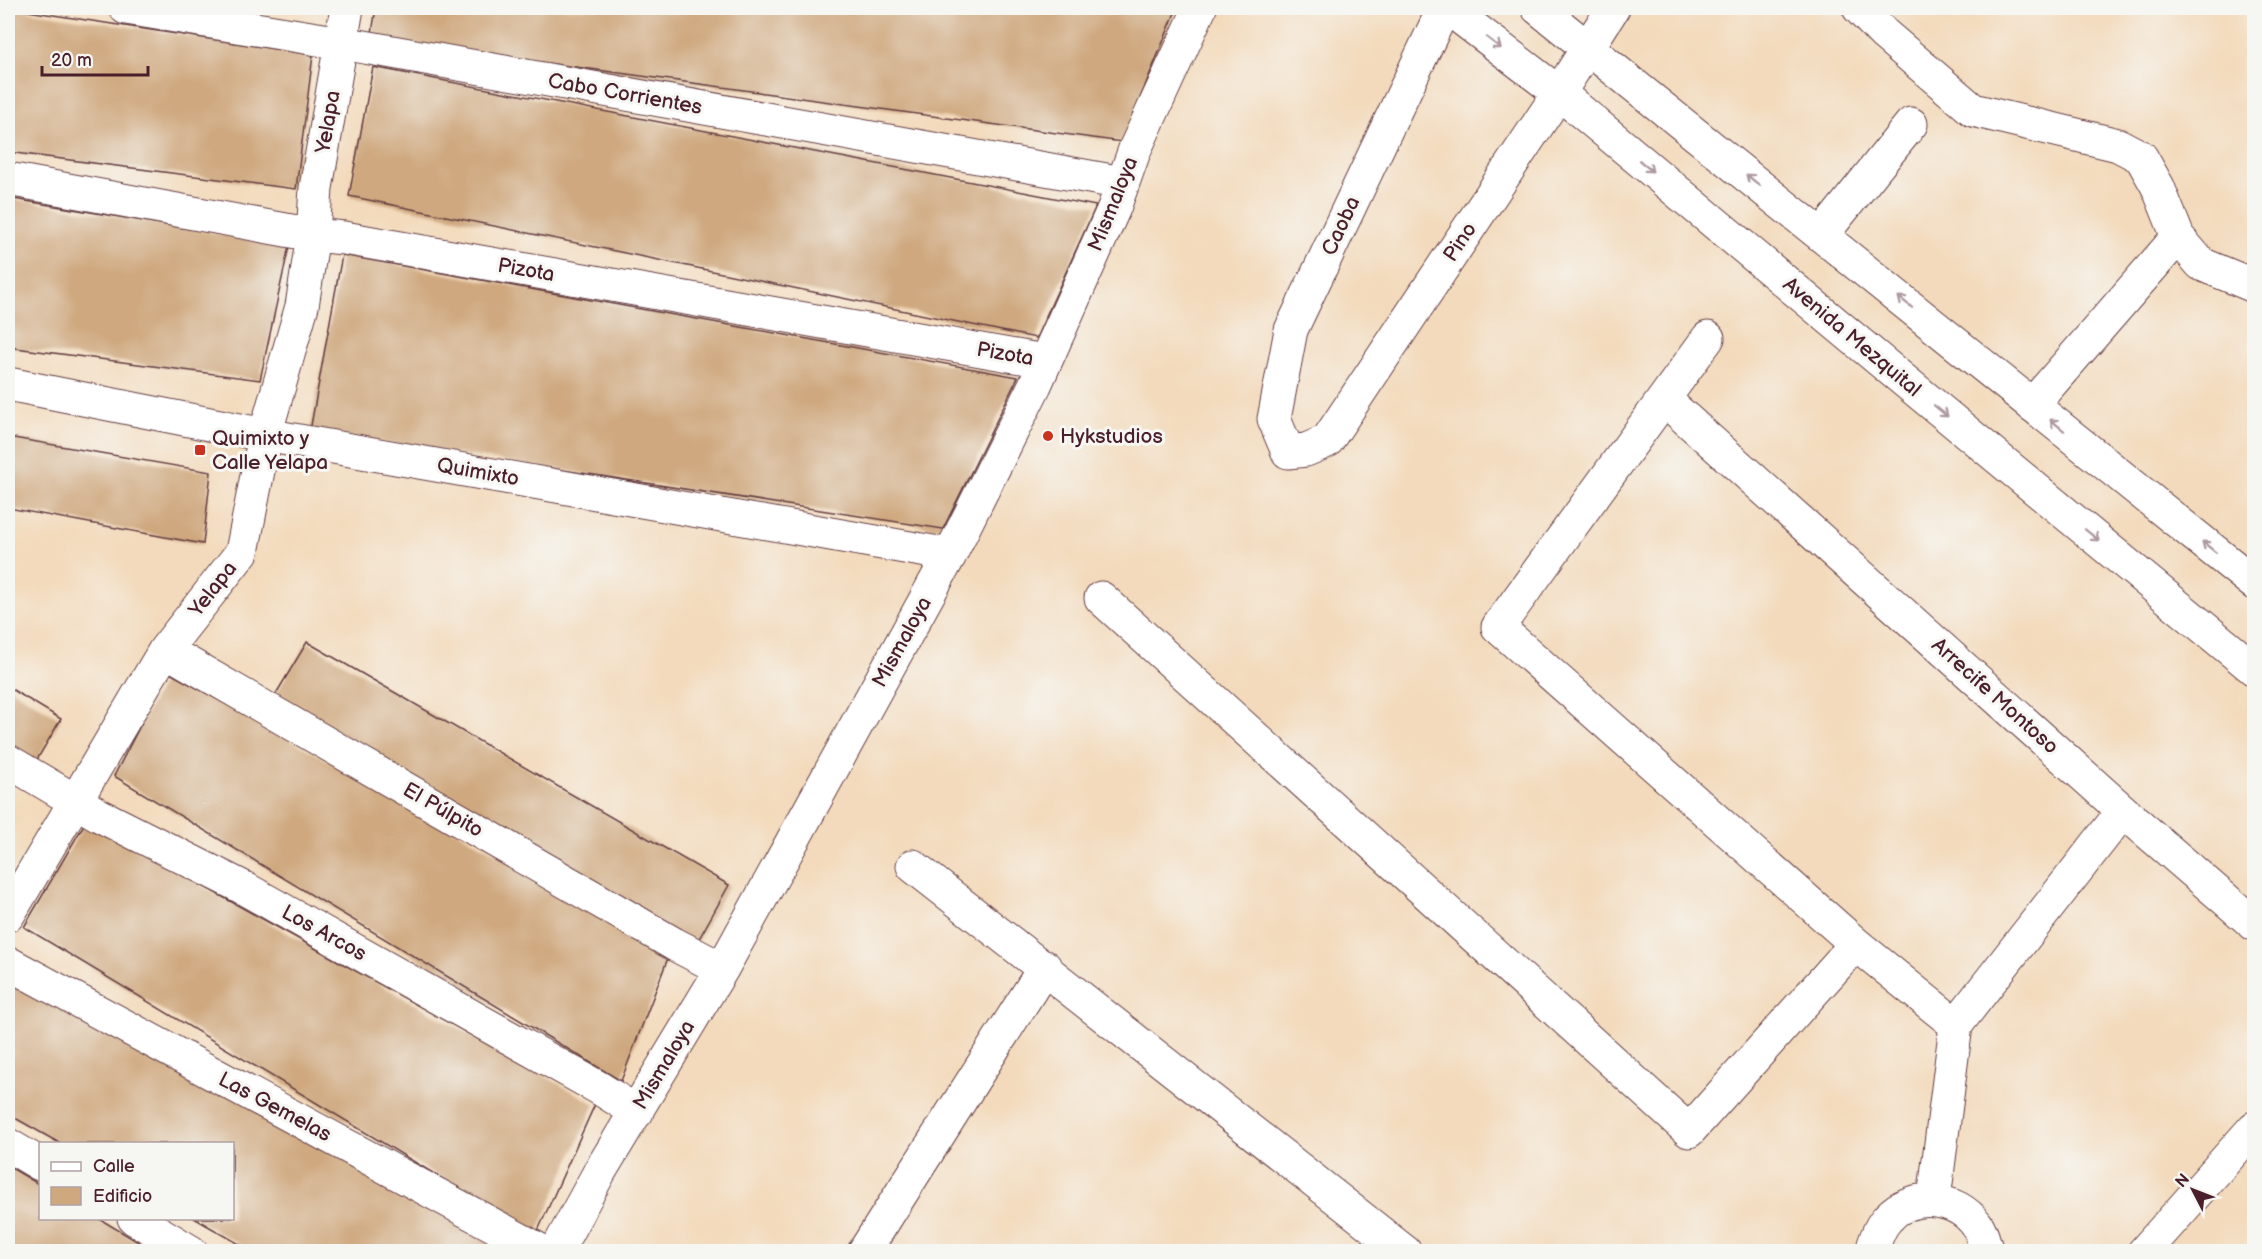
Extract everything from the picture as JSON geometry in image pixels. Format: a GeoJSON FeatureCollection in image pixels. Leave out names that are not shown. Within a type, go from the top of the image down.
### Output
{"type":"FeatureCollection","features":[{"type":"Feature","properties":{"kind":"street","name":"Cabo Corrientes"},"geometry":{"type":"LineString","coordinates":[[126,8],[342,43],[1123,183]]}},
{"type":"Feature","properties":{"kind":"street","name":"Yelapa"},"geometry":{"type":"LineString","coordinates":[[8,915],[165,650],[242,552],[266,435],[302,306],[313,235],[316,188],[347,8]]}},
{"type":"Feature","properties":{"kind":"street","name":"Mismaloya"},"geometry":{"type":"LineString","coordinates":[[556,1251],[600,1171],[722,969],[950,555],[1035,385],[1123,183],[1135,149],[1200,8]]}},
{"type":"Feature","properties":{"kind":"street","name":"Avenida Mezquital"},"geometry":{"type":"LineString","coordinates":[[1446,8],[1559,93],[1895,374],[2254,669]]}},
{"type":"Feature","properties":{"kind":"street","name":"Caoba"},"geometry":{"type":"LineString","coordinates":[[1288,452],[1274,419],[1291,330],[1446,8]]}},
{"type":"Feature","properties":{"kind":"street"},"geometry":{"type":"LineString","coordinates":[[1538,8],[2254,583]]}},
{"type":"Feature","properties":{"kind":"street","name":"Pino"},"geometry":{"type":"LineString","coordinates":[[1288,452],[1306,450],[1327,441],[1613,8]]}},
{"type":"Feature","properties":{"kind":"street"},"geometry":{"type":"LineString","coordinates":[[1858,8],[1884,34],[1973,110],[2118,145],[2141,157],[2157,187],[2178,237],[2201,264],[2254,286]]}},
{"type":"Feature","properties":{"kind":"street"},"geometry":{"type":"LineString","coordinates":[[1821,236],[1911,124]]}},
{"type":"Feature","properties":{"kind":"street","name":"Pizota"},"geometry":{"type":"LineString","coordinates":[[8,179],[313,235],[344,238],[1044,361]]}},
{"type":"Feature","properties":{"kind":"street"},"geometry":{"type":"LineString","coordinates":[[2032,405],[2178,237]]}},
{"type":"Feature","properties":{"kind":"street"},"geometry":{"type":"LineString","coordinates":[[1708,338],[1498,627],[1856,944],[1956,1025]]}},
{"type":"Feature","properties":{"kind":"street","name":"Quimixto"},"geometry":{"type":"LineString","coordinates":[[8,384],[266,435],[950,555]]}},
{"type":"Feature","properties":{"kind":"street","name":"Arrecife Montoso"},"geometry":{"type":"LineString","coordinates":[[1665,400],[2123,811],[2254,924]]}},
{"type":"Feature","properties":{"kind":"street"},"geometry":{"type":"LineString","coordinates":[[1101,598],[1689,1131],[1856,944]]}},
{"type":"Feature","properties":{"kind":"street","name":"El Púlpito"},"geometry":{"type":"LineString","coordinates":[[165,650],[674,944],[722,969]]}},
{"type":"Feature","properties":{"kind":"street","name":"Los Arcos"},"geometry":{"type":"LineString","coordinates":[[8,761],[99,815],[242,886],[599,1088],[637,1112]]}},
{"type":"Feature","properties":{"kind":"street"},"geometry":{"type":"LineString","coordinates":[[1934,1199],[1956,1025],[2123,811]]}},
{"type":"Feature","properties":{"kind":"street"},"geometry":{"type":"LineString","coordinates":[[913,866],[1405,1251]]}},
{"type":"Feature","properties":{"kind":"street","name":"Las Gemelas"},"geometry":{"type":"LineString","coordinates":[[8,963],[543,1251]]}},
{"type":"Feature","properties":{"kind":"street"},"geometry":{"type":"LineString","coordinates":[[864,1251],[1044,967]]}},
{"type":"Feature","properties":{"kind":"street"},"geometry":{"type":"LineString","coordinates":[[2144,1251],[2254,1128]]}},
{"type":"Feature","properties":{"kind":"street"},"geometry":{"type":"LineString","coordinates":[[8,1145],[39,1163]]}},
{"type":"Feature","properties":{"kind":"street"},"geometry":{"type":"LineString","coordinates":[[1872,1251],[1875,1239],[1888,1218],[1909,1204],[1934,1199],[1959,1207],[1978,1226],[1987,1251]]}},
{"type":"Feature","properties":{"kind":"street"},"geometry":{"type":"LineString","coordinates":[[137,1220],[191,1251]]}},
{"type":"Feature","properties":{"kind":"building"},"geometry":{"type":"Polygon","coordinates":[[[8,8],[313,55],[296,189],[8,152],[8,8]]]}},
{"type":"Feature","properties":{"kind":"building"},"geometry":{"type":"Polygon","coordinates":[[[376,8],[1177,8],[1122,142],[371,39],[376,8]]]}},
{"type":"Feature","properties":{"kind":"building"},"geometry":{"type":"Polygon","coordinates":[[[373,67],[1096,206],[1036,338],[349,196],[373,67]]]}},
{"type":"Feature","properties":{"kind":"building"},"geometry":{"type":"Polygon","coordinates":[[[8,198],[289,246],[260,380],[8,347],[8,198]]]}},
{"type":"Feature","properties":{"kind":"building"},"geometry":{"type":"Polygon","coordinates":[[[342,255],[1018,377],[943,529],[310,431],[342,255]]]}},
{"type":"Feature","properties":{"kind":"building"},"geometry":{"type":"Polygon","coordinates":[[[8,437],[211,472],[203,544],[8,508],[8,437]]]}},
{"type":"Feature","properties":{"kind":"building"},"geometry":{"type":"Polygon","coordinates":[[[307,642],[729,885],[695,946],[271,702],[307,642]]]}},
{"type":"Feature","properties":{"kind":"building"},"geometry":{"type":"Polygon","coordinates":[[[168,672],[671,950],[621,1081],[114,776],[168,672]]]}},
{"type":"Feature","properties":{"kind":"building"},"geometry":{"type":"Polygon","coordinates":[[[8,687],[61,719],[32,768],[8,753],[8,687]]]}},
{"type":"Feature","properties":{"kind":"building"},"geometry":{"type":"Polygon","coordinates":[[[86,821],[595,1104],[536,1235],[24,927],[86,821]]]}},
{"type":"Feature","properties":{"kind":"building"},"geometry":{"type":"Polygon","coordinates":[[[8,977],[504,1240],[498,1252],[253,1252],[197,1220],[234,1220],[234,1142],[57,1142],[8,1114],[8,977]]]}},
{"type":"Feature","properties":{"kind":"building"},"geometry":{"type":"Polygon","coordinates":[[[8,1166],[39,1184],[39,1220],[101,1220],[155,1252],[8,1252],[8,1166]]]}},
{"type":"Feature","properties":{"kind":"place","name":"Hykstudios"},"geometry":{"type":"Point","coordinates":[1048,436]}},
{"type":"Feature","properties":{"kind":"place","name":"Quimixto y Calle Yelapa"},"geometry":{"type":"Point","coordinates":[200,450]}}]}
